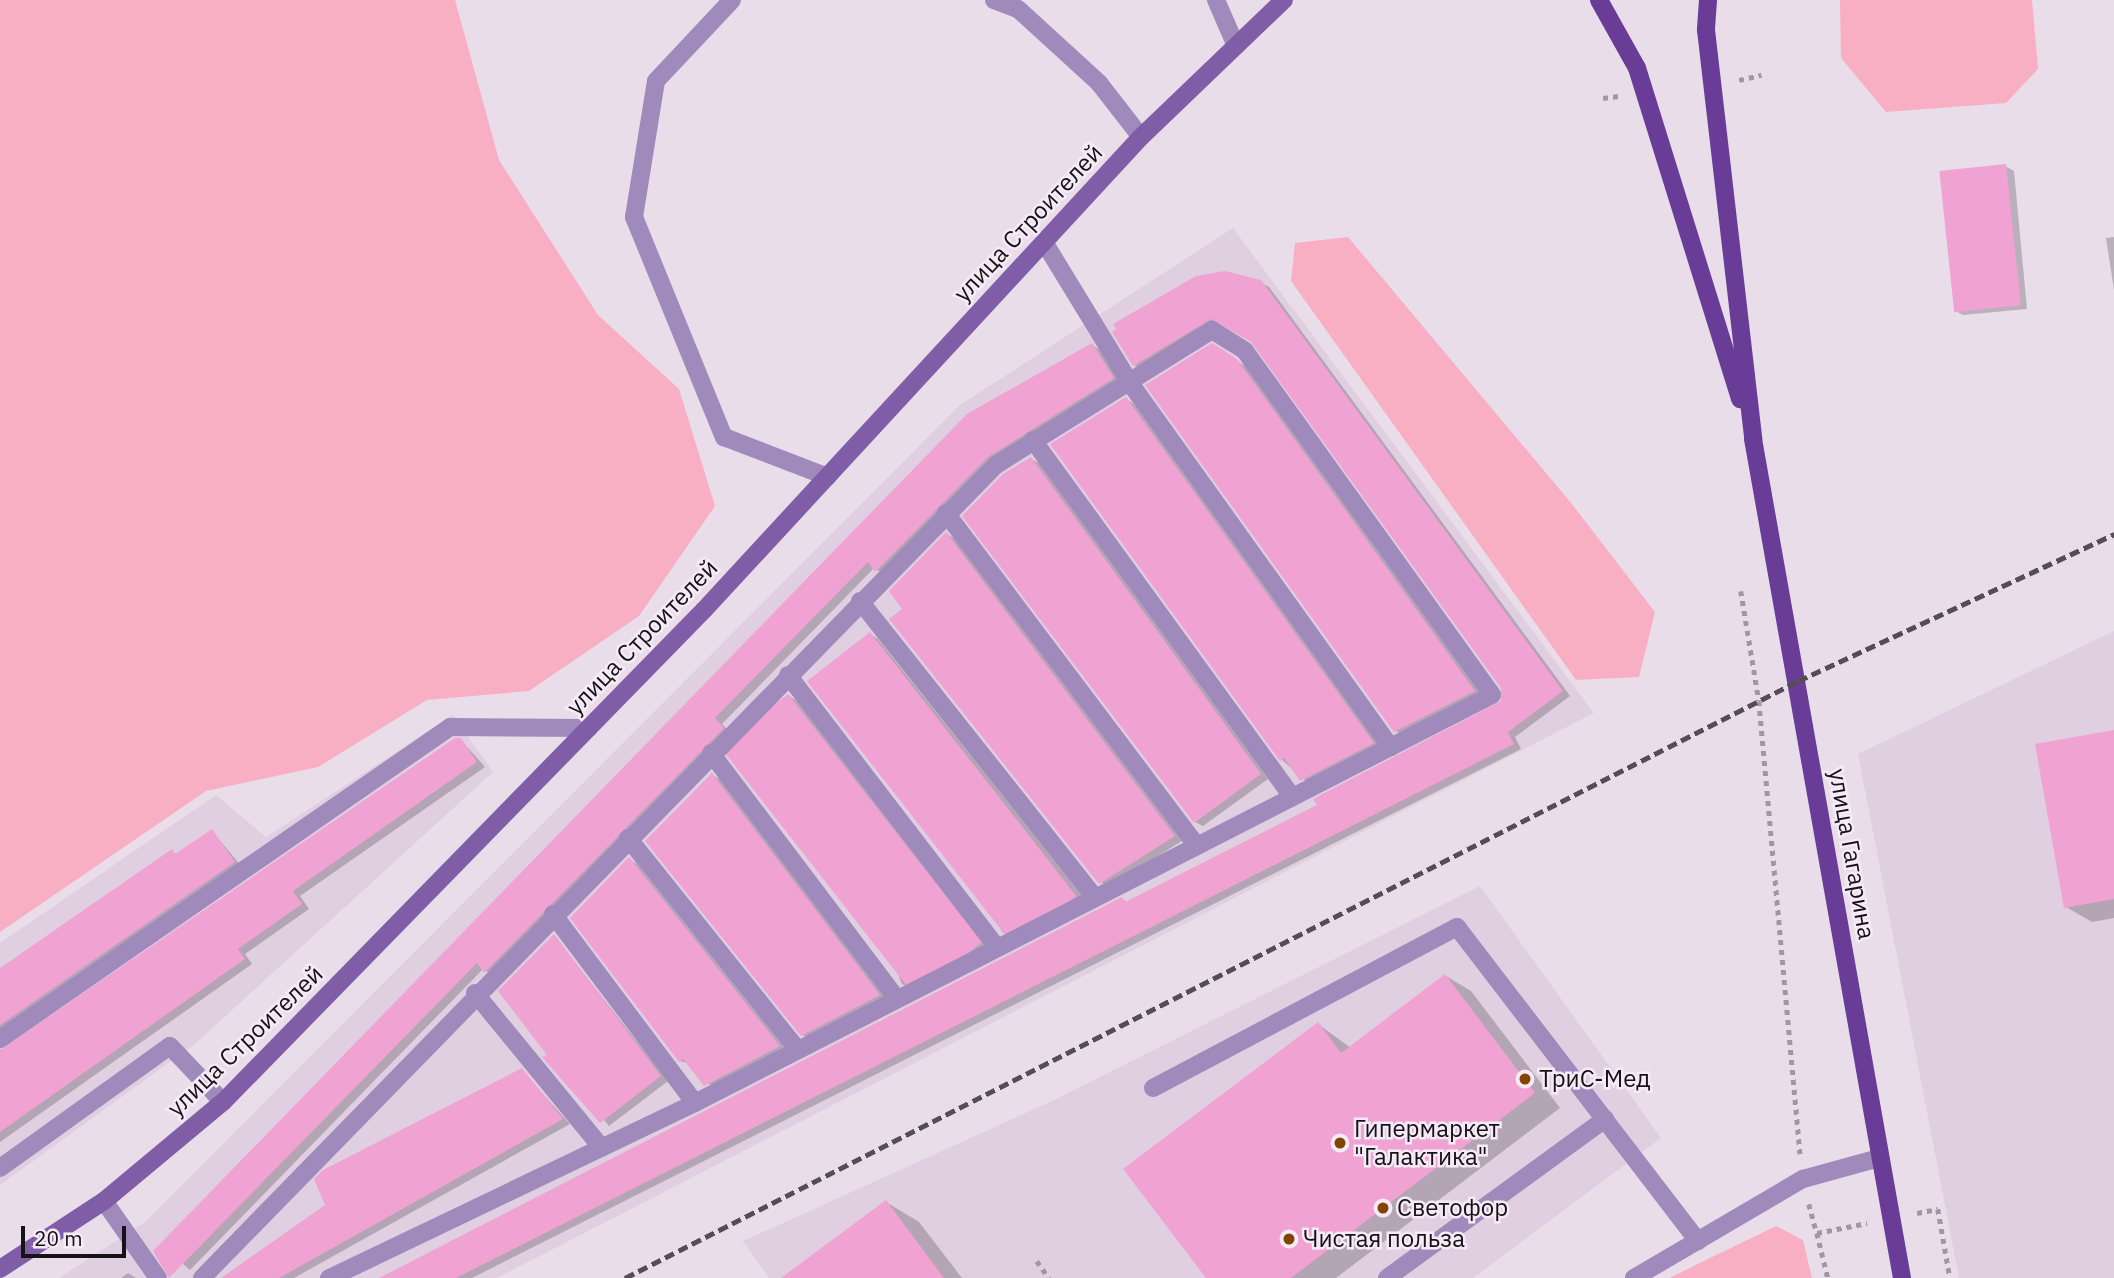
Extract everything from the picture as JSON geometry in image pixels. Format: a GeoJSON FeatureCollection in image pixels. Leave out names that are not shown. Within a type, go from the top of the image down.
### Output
{"type":"FeatureCollection","features":[{"type":"Feature","properties":{"kind":"main road","name":"улица Строителей"},"geometry":{"type":"LineString","coordinates":[[0,1269],[104,1201],[223,1102],[589,728],[828,477],[1140,137],[1284,0]]}},
{"type":"Feature","properties":{"kind":"main road"},"geometry":{"type":"LineString","coordinates":[[1599,0],[1637,68],[1753,439]]}},
{"type":"Feature","properties":{"kind":"main road"},"geometry":{"type":"LineString","coordinates":[[1708,0],[1713,86],[1753,439]]}},
{"type":"Feature","properties":{"kind":"main road","name":"улица Гагарина"},"geometry":{"type":"LineString","coordinates":[[1753,439],[1902,1278]]}},
{"type":"Feature","properties":{"kind":"lane"},"geometry":{"type":"LineString","coordinates":[[732,0],[656,81],[634,217],[724,437],[828,477]]}},
{"type":"Feature","properties":{"kind":"lane"},"geometry":{"type":"LineString","coordinates":[[994,0],[1018,9],[1099,83],[1140,137]]}},
{"type":"Feature","properties":{"kind":"lane"},"geometry":{"type":"LineString","coordinates":[[1216,0],[1236,46]]}},
{"type":"Feature","properties":{"kind":"lane"},"geometry":{"type":"LineString","coordinates":[[1044,242],[1130,383],[1391,747]]}},
{"type":"Feature","properties":{"kind":"lane"},"geometry":{"type":"LineString","coordinates":[[202,1278],[475,993],[996,465],[1212,330],[1245,351],[1492,695],[695,1103],[329,1278]]}},
{"type":"Feature","properties":{"kind":"lane"},"geometry":{"type":"LineString","coordinates":[[1033,440],[1292,797]]}},
{"type":"Feature","properties":{"kind":"lane"},"geometry":{"type":"LineString","coordinates":[[946,513],[1197,846]]}},
{"type":"Feature","properties":{"kind":"lane"},"geometry":{"type":"LineString","coordinates":[[860,601],[1095,897]]}},
{"type":"Feature","properties":{"kind":"lane"},"geometry":{"type":"LineString","coordinates":[[788,675],[997,947]]}},
{"type":"Feature","properties":{"kind":"lane"},"geometry":{"type":"LineString","coordinates":[[0,1039],[450,727],[589,728]]}},
{"type":"Feature","properties":{"kind":"lane"},"geometry":{"type":"LineString","coordinates":[[711,752],[897,999]]}},
{"type":"Feature","properties":{"kind":"lane"},"geometry":{"type":"LineString","coordinates":[[628,838],[797,1049]]}},
{"type":"Feature","properties":{"kind":"lane"},"geometry":{"type":"LineString","coordinates":[[553,914],[695,1103]]}},
{"type":"Feature","properties":{"kind":"lane"},"geometry":{"type":"LineString","coordinates":[[1153,1088],[1457,927],[1699,1241]]}},
{"type":"Feature","properties":{"kind":"lane"},"geometry":{"type":"LineString","coordinates":[[475,993],[602,1148]]}},
{"type":"Feature","properties":{"kind":"lane"},"geometry":{"type":"LineString","coordinates":[[0,1168],[170,1046],[223,1102]]}},
{"type":"Feature","properties":{"kind":"lane"},"geometry":{"type":"LineString","coordinates":[[1387,1278],[1605,1119]]}},
{"type":"Feature","properties":{"kind":"lane"},"geometry":{"type":"LineString","coordinates":[[1634,1278],[1803,1179],[1879,1158]]}},
{"type":"Feature","properties":{"kind":"lane"},"geometry":{"type":"LineString","coordinates":[[104,1201],[158,1278]]}},
{"type":"Feature","properties":{"kind":"path"},"geometry":{"type":"LineString","coordinates":[[1713,86],[1761,75]]}},
{"type":"Feature","properties":{"kind":"path"},"geometry":{"type":"LineString","coordinates":[[1603,98],[1644,93]]}},
{"type":"Feature","properties":{"kind":"path"},"geometry":{"type":"LineString","coordinates":[[1741,591],[1759,701],[1803,1179],[1828,1278]]}},
{"type":"Feature","properties":{"kind":"path"},"geometry":{"type":"LineString","coordinates":[[1816,1233],[1938,1209],[1950,1278]]}},
{"type":"Feature","properties":{"kind":"path"},"geometry":{"type":"LineString","coordinates":[[1037,1261],[1049,1278]]}},
{"type":"Feature","properties":{"kind":"shaded area"},"geometry":{"type":"Polygon","coordinates":[[[0,0],[455,0],[499,160],[598,315],[679,389],[715,506],[639,616],[529,691],[427,700],[318,767],[206,791],[0,932],[0,0]]]}},
{"type":"Feature","properties":{"kind":"shaded area"},"geometry":{"type":"Polygon","coordinates":[[[1840,0],[2032,0],[2038,69],[2006,103],[1886,112],[1841,58],[1840,0]]]}},
{"type":"Feature","properties":{"kind":"shaded area"},"geometry":{"type":"Polygon","coordinates":[[[1233,228],[1594,713],[497,1278],[59,1278],[145,1222],[960,405],[1233,228]]]}},
{"type":"Feature","properties":{"kind":"shaded area"},"geometry":{"type":"Polygon","coordinates":[[[1348,237],[1572,504],[1655,612],[1639,677],[1576,680],[1291,281],[1295,243],[1348,237]]]}},
{"type":"Feature","properties":{"kind":"shaded area"},"geometry":{"type":"Polygon","coordinates":[[[2114,631],[2114,1278],[1959,1278],[1858,754],[2114,631]]]}},
{"type":"Feature","properties":{"kind":"shaded area"},"geometry":{"type":"Polygon","coordinates":[[[453,715],[493,772],[196,1043],[0,1185],[0,943],[216,795],[266,837],[453,715]]]}},
{"type":"Feature","properties":{"kind":"shaded area"},"geometry":{"type":"Polygon","coordinates":[[[1480,886],[1661,1138],[1473,1278],[769,1278],[743,1241],[1052,1101],[1480,886]]]}},
{"type":"Feature","properties":{"kind":"shaded area"},"geometry":{"type":"Polygon","coordinates":[[[1776,1226],[1803,1240],[1812,1278],[1669,1278],[1776,1226]]]}},
{"type":"Feature","properties":{"kind":"building"},"geometry":{"type":"Polygon","coordinates":[[[2006,164],[2021,305],[1954,312],[1939,171],[2006,164]]]}},
{"type":"Feature","properties":{"kind":"building"},"geometry":{"type":"Polygon","coordinates":[[[1225,271],[1261,280],[1563,691],[1508,732],[1514,744],[456,1278],[379,1278],[1122,897],[1125,902],[1317,805],[1313,799],[1501,701],[1501,688],[1251,342],[1211,319],[1133,366],[1112,332],[1116,329],[1113,324],[1196,276],[1225,271]]]}},
{"type":"Feature","properties":{"kind":"building"},"geometry":{"type":"Polygon","coordinates":[[[1092,343],[1114,378],[988,457],[875,572],[868,562],[715,718],[724,728],[484,973],[477,963],[169,1278],[153,1251],[967,414],[1092,343]]]}},
{"type":"Feature","properties":{"kind":"building"},"geometry":{"type":"Polygon","coordinates":[[[1212,343],[1237,359],[1475,691],[1394,732],[1145,385],[1212,343]]]}},
{"type":"Feature","properties":{"kind":"building"},"geometry":{"type":"Polygon","coordinates":[[[1126,397],[1374,743],[1300,781],[1284,758],[1280,761],[1050,444],[1126,397]]]}},
{"type":"Feature","properties":{"kind":"building"},"geometry":{"type":"Polygon","coordinates":[[[1031,457],[1261,774],[1194,823],[962,516],[1003,474],[1031,457]]]}},
{"type":"Feature","properties":{"kind":"building"},"geometry":{"type":"Polygon","coordinates":[[[946,532],[1175,836],[1099,884],[889,619],[902,609],[889,591],[946,532]]]}},
{"type":"Feature","properties":{"kind":"building"},"geometry":{"type":"Polygon","coordinates":[[[870,632],[1076,896],[1013,945],[807,681],[870,632]]]}},
{"type":"Feature","properties":{"kind":"building"},"geometry":{"type":"Polygon","coordinates":[[[788,694],[982,942],[914,995],[720,747],[788,694]]]}},
{"type":"Feature","properties":{"kind":"building"},"geometry":{"type":"Polygon","coordinates":[[[2114,730],[2114,899],[2064,908],[2035,744],[2114,730]]]}},
{"type":"Feature","properties":{"kind":"building"},"geometry":{"type":"Polygon","coordinates":[[[455,738],[461,738],[477,762],[293,891],[302,904],[238,949],[245,959],[0,1132],[0,1050],[455,738]]]}},
{"type":"Feature","properties":{"kind":"building"},"geometry":{"type":"Polygon","coordinates":[[[712,773],[880,995],[801,1036],[645,841],[712,773]]]}},
{"type":"Feature","properties":{"kind":"building"},"geometry":{"type":"Polygon","coordinates":[[[212,829],[235,862],[0,1025],[0,968],[172,849],[175,854],[212,829]]]}},
{"type":"Feature","properties":{"kind":"building"},"geometry":{"type":"Polygon","coordinates":[[[629,857],[780,1046],[704,1086],[683,1059],[679,1062],[570,918],[629,857]]]}},
{"type":"Feature","properties":{"kind":"building"},"geometry":{"type":"Polygon","coordinates":[[[554,934],[661,1076],[600,1123],[542,1057],[547,1055],[498,991],[554,934]]]}},
{"type":"Feature","properties":{"kind":"building"},"geometry":{"type":"Polygon","coordinates":[[[1445,974],[1535,1093],[1291,1278],[1206,1278],[1123,1169],[1318,1022],[1341,1053],[1445,974]]]}},
{"type":"Feature","properties":{"kind":"building"},"geometry":{"type":"Polygon","coordinates":[[[522,1068],[563,1119],[279,1278],[221,1278],[325,1205],[314,1179],[323,1170],[522,1068]]]}},
{"type":"Feature","properties":{"kind":"building"},"geometry":{"type":"Polygon","coordinates":[[[886,1200],[944,1278],[781,1278],[886,1200]]]}},
{"type":"Feature","properties":{"kind":"railway"},"geometry":{"type":"LineString","coordinates":[[625,1278],[1798,681],[2114,534]]}},
{"type":"Feature","properties":{"kind":"place","name":"ТриС-Мед"},"geometry":{"type":"Point","coordinates":[1525,1079]}},
{"type":"Feature","properties":{"kind":"place","name":"Гипермаркет \"Галактика\""},"geometry":{"type":"Point","coordinates":[1340,1143]}},
{"type":"Feature","properties":{"kind":"place","name":"Светофор"},"geometry":{"type":"Point","coordinates":[1383,1208]}},
{"type":"Feature","properties":{"kind":"place","name":"Чистая польза"},"geometry":{"type":"Point","coordinates":[1289,1239]}}]}
